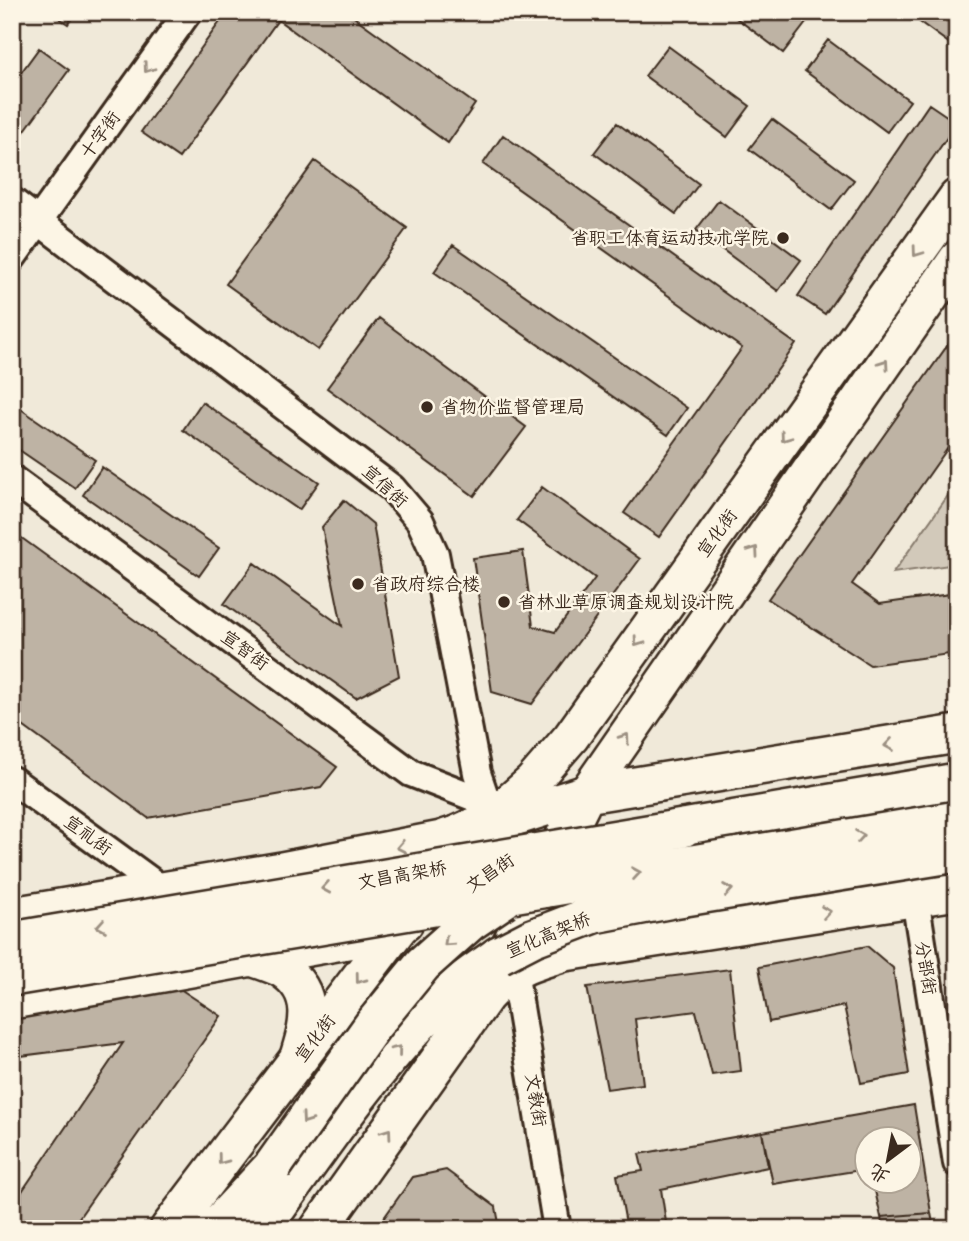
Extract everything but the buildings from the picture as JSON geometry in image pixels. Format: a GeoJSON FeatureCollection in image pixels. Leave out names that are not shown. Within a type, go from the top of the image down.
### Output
{"type":"FeatureCollection","features":[{"type":"Feature","properties":{"kind":"highway"},"geometry":{"type":"LineString","coordinates":[[447,838],[491,815],[586,794],[957,734]]}},
{"type":"Feature","properties":{"kind":"highway","name":"文昌高架桥"},"geometry":{"type":"LineString","coordinates":[[12,941],[957,782]]}},
{"type":"Feature","properties":{"kind":"highway"},"geometry":{"type":"LineString","coordinates":[[485,996],[586,794]]}},
{"type":"Feature","properties":{"kind":"highway","name":"文昌高架桥"},"geometry":{"type":"LineString","coordinates":[[12,977],[957,820]]}},
{"type":"Feature","properties":{"kind":"highway","name":"宣化高架桥"},"geometry":{"type":"LineString","coordinates":[[262,1229],[284,1173],[373,1025],[423,964],[470,922],[524,886],[574,864],[683,828]]}},
{"type":"Feature","properties":{"kind":"highway","name":"宣化街"},"geometry":{"type":"LineString","coordinates":[[169,1229],[401,924],[447,838]]}},
{"type":"Feature","properties":{"kind":"highway","name":"宣化高架桥"},"geometry":{"type":"LineString","coordinates":[[227,1229],[356,1100],[419,1022],[458,985],[499,955],[532,938],[595,914],[957,853]]}},
{"type":"Feature","properties":{"kind":"highway"},"geometry":{"type":"LineString","coordinates":[[319,1229],[485,996],[503,976],[533,961],[565,952],[957,891]]}},
{"type":"Feature","properties":{"kind":"highway"},"geometry":{"type":"LineString","coordinates":[[214,1229],[284,1173]]}},
{"type":"Feature","properties":{"kind":"highway"},"geometry":{"type":"LineString","coordinates":[[270,1229],[284,1173]]}},
{"type":"Feature","properties":{"kind":"main road","name":"宣化街"},"geometry":{"type":"LineString","coordinates":[[491,815],[532,782],[571,737],[957,197]]}},
{"type":"Feature","properties":{"kind":"main road"},"geometry":{"type":"LineString","coordinates":[[586,794],[957,258]]}},
{"type":"Feature","properties":{"kind":"main road","name":"文昌街"},"geometry":{"type":"LineString","coordinates":[[12,1001],[353,940],[415,919],[503,867],[562,820],[586,794]]}},
{"type":"Feature","properties":{"kind":"main road"},"geometry":{"type":"LineString","coordinates":[[12,915],[282,870],[447,838]]}},
{"type":"Feature","properties":{"kind":"main road"},"geometry":{"type":"LineString","coordinates":[[255,959],[280,969],[304,995],[308,1012],[296,1063]]}},
{"type":"Feature","properties":{"kind":"street","name":"十字街"},"geometry":{"type":"LineString","coordinates":[[12,258],[188,12]]}},
{"type":"Feature","properties":{"kind":"street","name":"宣信街"},"geometry":{"type":"LineString","coordinates":[[12,201],[392,488],[420,520],[435,554],[477,773],[491,815],[518,928]]}},
{"type":"Feature","properties":{"kind":"street","name":"宣智街"},"geometry":{"type":"LineString","coordinates":[[12,479],[411,773],[491,815]]}},
{"type":"Feature","properties":{"kind":"street","name":"宣礼街"},"geometry":{"type":"LineString","coordinates":[[12,780],[163,890]]}},
{"type":"Feature","properties":{"kind":"street","name":"分部街"},"geometry":{"type":"LineString","coordinates":[[915,898],[957,1163]]}},
{"type":"Feature","properties":{"kind":"street","name":"文教街"},"geometry":{"type":"LineString","coordinates":[[514,971],[557,1229]]}},
{"type":"Feature","properties":{"kind":"shaded area"},"geometry":{"type":"Polygon","coordinates":[[[957,483],[957,564],[893,573],[957,483]]]}},
{"type":"Feature","properties":{"kind":"place","name":"省职工体育运动技术学院"},"geometry":{"type":"Point","coordinates":[783,238]}},
{"type":"Feature","properties":{"kind":"place","name":"省物价监督管理局"},"geometry":{"type":"Point","coordinates":[427,407]}},
{"type":"Feature","properties":{"kind":"place","name":"省政府综合楼"},"geometry":{"type":"Point","coordinates":[358,584]}},
{"type":"Feature","properties":{"kind":"place","name":"省林业草原调查规划设计院"},"geometry":{"type":"Point","coordinates":[504,602]}}]}
